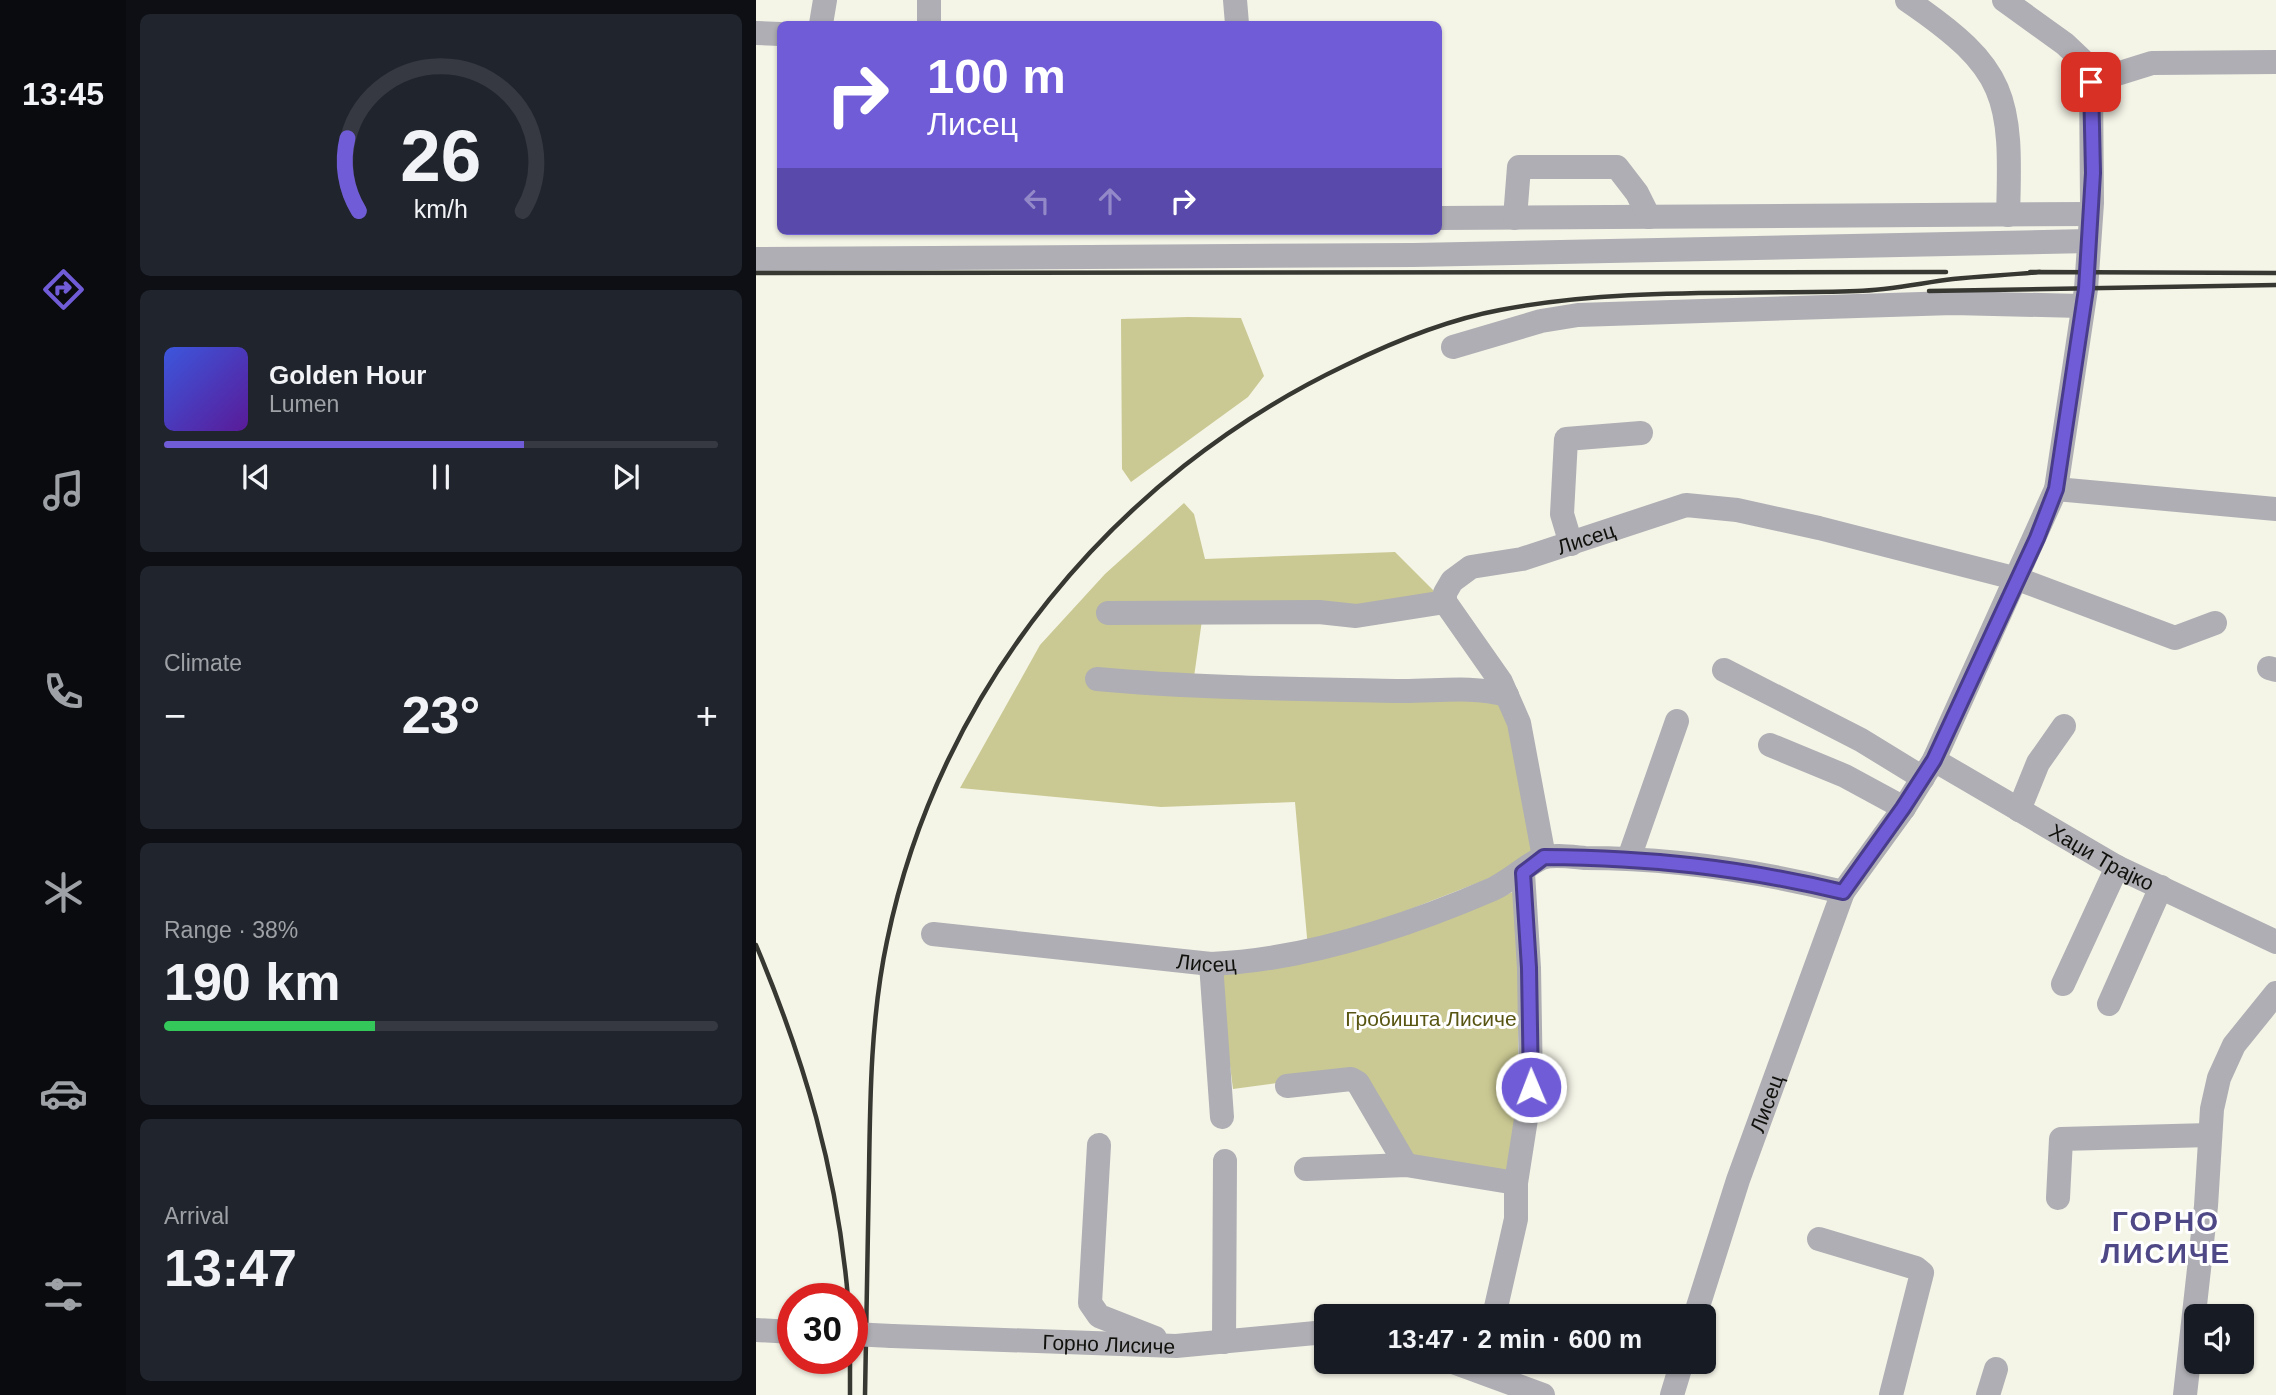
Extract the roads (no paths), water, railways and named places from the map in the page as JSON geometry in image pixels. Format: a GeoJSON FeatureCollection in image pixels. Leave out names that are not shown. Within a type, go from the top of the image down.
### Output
{"type":"FeatureCollection","features":[{"type":"Feature","properties":{"kind":"street"},"geometry":{"type":"LineString","coordinates":[[822,21],[825,0]]}},
{"type":"Feature","properties":{"kind":"street"},"geometry":{"type":"LineString","coordinates":[[929,0],[929,21]]}},
{"type":"Feature","properties":{"kind":"street"},"geometry":{"type":"LineString","coordinates":[[1236,0],[1237,21]]}},
{"type":"Feature","properties":{"kind":"street"},"geometry":{"type":"LineString","coordinates":[[1907,0],[1955,32],[1982,60],[1999,91],[2008,124],[2008,215]]}},
{"type":"Feature","properties":{"kind":"street"},"geometry":{"type":"LineString","coordinates":[[2004,0],[2084,62],[2091,82],[2152,63],[2276,62]]}},
{"type":"Feature","properties":{"kind":"street"},"geometry":{"type":"LineString","coordinates":[[756,33],[777,34]]}},
{"type":"Feature","properties":{"kind":"street","name":"Лисец"},"geometry":{"type":"LineString","coordinates":[[1699,1304],[1738,1180],[1843,892],[1928,769],[2018,579],[2056,489],[2081,306],[2086,289],[2091,214],[2091,82]]}},
{"type":"Feature","properties":{"kind":"street"},"geometry":{"type":"LineString","coordinates":[[1515,218],[1519,167],[1617,167],[1637,193],[1649,217]]}},
{"type":"Feature","properties":{"kind":"street"},"geometry":{"type":"LineString","coordinates":[[1442,218],[2091,214]]}},
{"type":"Feature","properties":{"kind":"street"},"geometry":{"type":"LineString","coordinates":[[756,259],[1427,254],[2089,241]]}},
{"type":"Feature","properties":{"kind":"street"},"geometry":{"type":"LineString","coordinates":[[1453,346],[1541,321],[1578,315],[1953,303],[2081,306]]}},
{"type":"Feature","properties":{"kind":"street"},"geometry":{"type":"LineString","coordinates":[[1571,544],[1562,514],[1566,439],[1641,433]]}},
{"type":"Feature","properties":{"kind":"street"},"geometry":{"type":"LineString","coordinates":[[2056,489],[2276,509]]}},
{"type":"Feature","properties":{"kind":"street","name":"Лисец"},"geometry":{"type":"LineString","coordinates":[[1445,602],[1445,593],[1452,581],[1471,567],[1522,559],[1686,505],[1737,510],[1819,528],[2018,579],[2175,638],[2215,623]]}},
{"type":"Feature","properties":{"kind":"street"},"geometry":{"type":"LineString","coordinates":[[1108,613],[1319,612],[1356,616],[1445,602],[1481,651],[1507,695],[1519,723],[1528,756],[1544,857],[1629,858],[1740,869],[1843,892]]}},
{"type":"Feature","properties":{"kind":"street","name":"Хаџи Трајко"},"geometry":{"type":"LineString","coordinates":[[1724,670],[1861,740],[2019,810],[2118,867],[2276,943]]}},
{"type":"Feature","properties":{"kind":"street"},"geometry":{"type":"LineString","coordinates":[[1097,678],[1396,691],[1462,687],[1507,695]]}},
{"type":"Feature","properties":{"kind":"street"},"geometry":{"type":"LineString","coordinates":[[1629,858],[1677,721]]}},
{"type":"Feature","properties":{"kind":"street"},"geometry":{"type":"LineString","coordinates":[[2019,810],[2038,763],[2064,726]]}},
{"type":"Feature","properties":{"kind":"street"},"geometry":{"type":"LineString","coordinates":[[1770,745],[1845,776],[1903,808]]}},
{"type":"Feature","properties":{"kind":"street","name":"Лисец"},"geometry":{"type":"LineString","coordinates":[[933,934],[1211,964],[1237,963],[1369,934],[1437,912],[1523,873],[1544,857]]}},
{"type":"Feature","properties":{"kind":"street"},"geometry":{"type":"LineString","coordinates":[[2063,984],[2118,867]]}},
{"type":"Feature","properties":{"kind":"street"},"geometry":{"type":"LineString","coordinates":[[1497,1304],[1516,1219],[1516,1183],[1531,1087],[1529,968],[1523,873]]}},
{"type":"Feature","properties":{"kind":"street"},"geometry":{"type":"LineString","coordinates":[[2109,1004],[2161,887]]}},
{"type":"Feature","properties":{"kind":"street"},"geometry":{"type":"LineString","coordinates":[[1211,964],[1222,1117]]}},
{"type":"Feature","properties":{"kind":"street"},"geometry":{"type":"LineString","coordinates":[[2185,1395],[2206,1206],[2212,1109],[2225,1059],[2276,993]]}},
{"type":"Feature","properties":{"kind":"street"},"geometry":{"type":"LineString","coordinates":[[1287,1086],[1351,1079],[1358,1083],[1406,1165]]}},
{"type":"Feature","properties":{"kind":"street"},"geometry":{"type":"LineString","coordinates":[[2058,1198],[2061,1139],[2210,1135]]}},
{"type":"Feature","properties":{"kind":"street"},"geometry":{"type":"LineString","coordinates":[[1099,1145],[1090,1303],[1093,1311],[1098,1316],[1176,1346]]}},
{"type":"Feature","properties":{"kind":"street"},"geometry":{"type":"LineString","coordinates":[[1224,1161],[1224,1342]]}},
{"type":"Feature","properties":{"kind":"street"},"geometry":{"type":"LineString","coordinates":[[1306,1169],[1406,1165],[1516,1183]]}},
{"type":"Feature","properties":{"kind":"street"},"geometry":{"type":"LineString","coordinates":[[1819,1239],[1916,1268],[1922,1273],[1891,1395]]}},
{"type":"Feature","properties":{"kind":"street"},"geometry":{"type":"LineString","coordinates":[[756,1330],[777,1331]]}},
{"type":"Feature","properties":{"kind":"street","name":"Горно Лисиче"},"geometry":{"type":"LineString","coordinates":[[868,1335],[1176,1346],[1314,1333]]}},
{"type":"Feature","properties":{"kind":"street"},"geometry":{"type":"LineString","coordinates":[[1988,1395],[1996,1369]]}},
{"type":"Feature","properties":{"kind":"street"},"geometry":{"type":"LineString","coordinates":[[1500,1374],[1543,1395]]}},
{"type":"Feature","properties":{"kind":"street"},"geometry":{"type":"LineString","coordinates":[[1672,1395],[1678,1374]]}},
{"type":"Feature","properties":{"kind":"railway"},"geometry":{"type":"LineString","coordinates":[[756,273],[1946,272]]}},
{"type":"Feature","properties":{"kind":"railway"},"geometry":{"type":"LineString","coordinates":[[2030,272],[2276,273]]}},
{"type":"Feature","properties":{"kind":"railway"},"geometry":{"type":"LineString","coordinates":[[865,1395],[872,1056],[887,941],[912,848],[948,760],[994,677],[1049,599],[1113,529],[1184,466],[1262,411],[1364,356],[1460,319],[1500,310],[1589,298],[1678,293],[1869,290],[1953,279],[2040,272]]}},
{"type":"Feature","properties":{"kind":"railway"},"geometry":{"type":"LineString","coordinates":[[1929,291],[2276,285]]}},
{"type":"Feature","properties":{"kind":"railway"},"geometry":{"type":"LineString","coordinates":[[756,945],[790,1032],[816,1118],[836,1206],[846,1283]]}},
{"type":"Feature","properties":{"kind":"railway"},"geometry":{"type":"LineString","coordinates":[[850,1374],[850,1395]]}},
{"type":"Feature","properties":{"kind":"district","name":"ГОРНО ЛИСИЧЕ"},"geometry":{"type":"Point","coordinates":[2166,1237]}},
{"type":"Feature","properties":{"kind":"park label","name":"Гробишта Лисиче"},"geometry":{"type":"Point","coordinates":[1431,1018]}}]}
